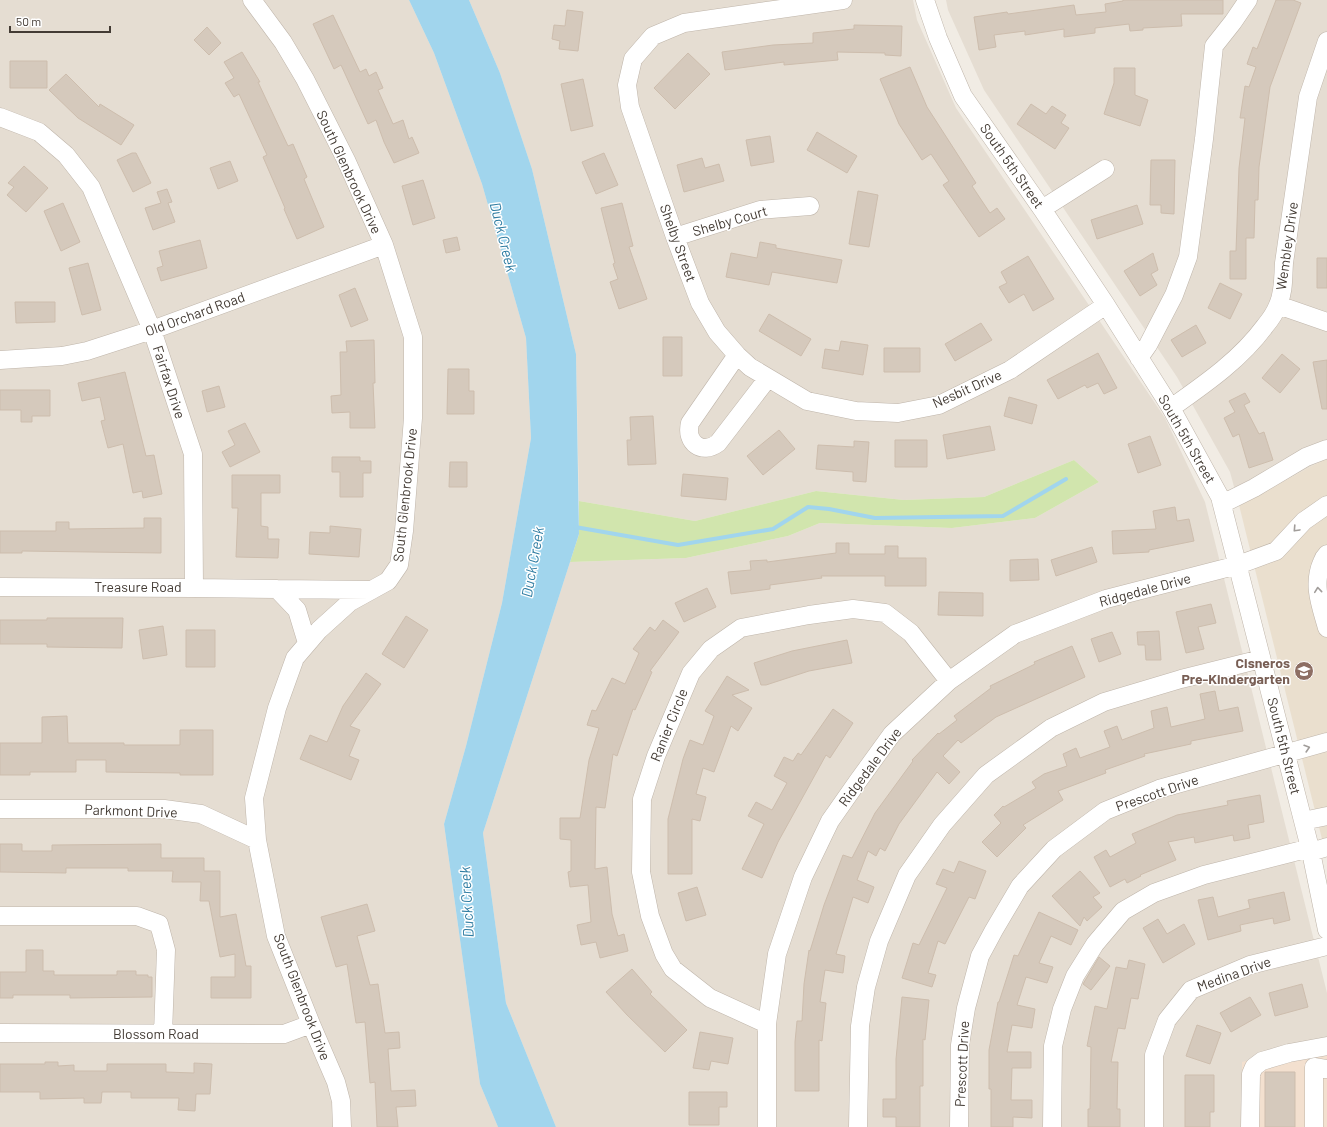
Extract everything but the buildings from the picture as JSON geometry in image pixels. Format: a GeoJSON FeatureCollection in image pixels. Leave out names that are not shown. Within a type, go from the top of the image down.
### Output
{"type":"FeatureCollection","features":[{"type":"Feature","properties":{"kind":"street","name":"South Glenbrook Drive"},"geometry":{"type":"LineString","coordinates":[[252,0],[283,42],[346,160],[384,245],[414,337],[413,418],[404,531],[399,565],[388,581],[350,602],[318,630],[295,658],[277,708],[254,798],[257,840],[276,936],[336,1082],[341,1101],[342,1127]]}},
{"type":"Feature","properties":{"kind":"street","name":"Shelby Street"},"geometry":{"type":"LineString","coordinates":[[768,378],[750,366],[717,332],[700,303],[675,237],[630,107],[627,85],[633,59],[653,36],[684,23],[843,0]]}},
{"type":"Feature","properties":{"kind":"street","name":"South 5th Street"},"geometry":{"type":"LineString","coordinates":[[926,0],[938,38],[963,96],[1042,209],[1140,358],[1171,408],[1220,497],[1303,821],[1316,849],[1327,930]]}},
{"type":"Feature","properties":{"kind":"street"},"geometry":{"type":"LineString","coordinates":[[1140,358],[1174,295],[1188,257],[1204,139],[1214,46],[1234,22],[1248,0]]}},
{"type":"Feature","properties":{"kind":"street","name":"Wembley Drive"},"geometry":{"type":"LineString","coordinates":[[1171,408],[1213,378],[1241,354],[1258,336],[1278,306],[1282,289],[1284,263],[1308,97],[1327,41]]}},
{"type":"Feature","properties":{"kind":"street","name":"Fairfax Drive"},"geometry":{"type":"LineString","coordinates":[[0,117],[39,132],[66,155],[91,187],[152,330],[192,454],[194,588]]}},
{"type":"Feature","properties":{"kind":"street"},"geometry":{"type":"LineString","coordinates":[[1042,209],[1105,169]]}},
{"type":"Feature","properties":{"kind":"street","name":"Shelby Court"},"geometry":{"type":"LineString","coordinates":[[675,237],[760,210],[810,206]]}},
{"type":"Feature","properties":{"kind":"street","name":"Old Orchard Road"},"geometry":{"type":"LineString","coordinates":[[0,360],[62,356],[87,351],[152,330],[384,245]]}},
{"type":"Feature","properties":{"kind":"street","name":"Nesbit Drive"},"geometry":{"type":"LineString","coordinates":[[768,378],[808,401],[856,411],[898,413],[939,405],[1010,370],[1106,305]]}},
{"type":"Feature","properties":{"kind":"street"},"geometry":{"type":"LineString","coordinates":[[1278,306],[1327,322]]}},
{"type":"Feature","properties":{"kind":"street"},"geometry":{"type":"LineString","coordinates":[[737,354],[690,423],[689,434],[694,443],[703,448],[709,448],[718,443],[768,378]]}},
{"type":"Feature","properties":{"kind":"street"},"geometry":{"type":"LineString","coordinates":[[1222,504],[1254,488],[1306,457],[1327,449]]}},
{"type":"Feature","properties":{"kind":"street","name":"Ridgedale Drive"},"geometry":{"type":"LineString","coordinates":[[767,1127],[767,1024],[777,954],[803,877],[830,822],[892,734],[949,681],[1015,634],[1106,599],[1238,565],[1276,551],[1304,520],[1327,506]]}},
{"type":"Feature","properties":{"kind":"street"},"geometry":{"type":"LineString","coordinates":[[1327,554],[1324,556],[1318,571],[1317,590],[1327,628]]}},
{"type":"Feature","properties":{"kind":"street","name":"Treasure Road"},"geometry":{"type":"LineString","coordinates":[[0,587],[371,590]]}},
{"type":"Feature","properties":{"kind":"street"},"geometry":{"type":"LineString","coordinates":[[277,589],[297,610],[307,643]]}},
{"type":"Feature","properties":{"kind":"street","name":"Ranier Circle"},"geometry":{"type":"LineString","coordinates":[[767,1024],[710,998],[673,969],[664,954],[649,908],[641,872],[642,799],[656,756],[691,673],[711,649],[741,628],[809,615],[853,609],[885,613],[911,633],[949,681]]}},
{"type":"Feature","properties":{"kind":"street"},"geometry":{"type":"LineString","coordinates":[[858,1127],[860,1026],[866,987],[879,941],[908,875],[942,826],[986,775],[1052,728],[1104,702],[1181,679],[1261,659]]}},
{"type":"Feature","properties":{"kind":"street","name":"Prescott Drive"},"geometry":{"type":"LineString","coordinates":[[959,1127],[960,1045],[966,1008],[980,956],[1020,886],[1054,849],[1105,811],[1159,789],[1327,742]]}},
{"type":"Feature","properties":{"kind":"street","name":"Parkmont Drive"},"geometry":{"type":"LineString","coordinates":[[0,809],[164,810],[194,813],[201,814],[257,840]]}},
{"type":"Feature","properties":{"kind":"street"},"geometry":{"type":"LineString","coordinates":[[1303,821],[1327,816]]}},
{"type":"Feature","properties":{"kind":"street"},"geometry":{"type":"LineString","coordinates":[[1052,1127],[1053,1046],[1062,1009],[1075,976],[1095,944],[1123,911],[1154,893],[1204,875],[1316,849]]}},
{"type":"Feature","properties":{"kind":"street"},"geometry":{"type":"LineString","coordinates":[[0,916],[137,916],[159,924],[166,950],[163,1034]]}},
{"type":"Feature","properties":{"kind":"street","name":"Medina Drive"},"geometry":{"type":"LineString","coordinates":[[1154,1127],[1154,1055],[1167,1020],[1191,990],[1250,966],[1327,946]]}},
{"type":"Feature","properties":{"kind":"street","name":"Blossom Road"},"geometry":{"type":"LineString","coordinates":[[0,1033],[284,1034],[311,1024]]}},
{"type":"Feature","properties":{"kind":"street"},"geometry":{"type":"LineString","coordinates":[[1250,1127],[1251,1074],[1254,1067],[1262,1061],[1289,1053],[1327,1046]]}},
{"type":"Feature","properties":{"kind":"street"},"geometry":{"type":"LineString","coordinates":[[1314,1127],[1314,1067],[1327,1069]]}},
{"type":"Feature","properties":{"kind":"shaded area"},"geometry":{"type":"Polygon","coordinates":[[[0,0],[409,0],[434,53],[482,184],[526,338],[531,438],[502,603],[466,746],[444,824],[480,1084],[498,1127],[0,1127],[0,0]]]}},
{"type":"Feature","properties":{"kind":"shaded area"},"geometry":{"type":"Polygon","coordinates":[[[469,0],[913,0],[917,20],[956,108],[1165,418],[1205,502],[1327,993],[1327,1039],[1242,1127],[556,1127],[506,1003],[483,833],[570,562],[686,558],[788,536],[820,523],[952,528],[1035,518],[1099,482],[1074,460],[984,497],[904,500],[816,491],[695,521],[579,501],[576,354],[532,169],[500,73],[469,0]]]}},
{"type":"Feature","properties":{"kind":"shaded area"},"geometry":{"type":"Polygon","coordinates":[[[946,0],[1327,0],[1327,458],[1239,505],[1230,472],[1177,377],[984,90],[948,10],[946,0]]]}},
{"type":"Feature","properties":{"kind":"shaded area","name":"Cisneros Pre-Kindergarten"},"geometry":{"type":"Polygon","coordinates":[[[1327,458],[1327,838],[1322,839],[1239,505],[1327,458]]]}},
{"type":"Feature","properties":{"kind":"shaded area"},"geometry":{"type":"Polygon","coordinates":[[[1327,1039],[1327,1127],[1242,1127],[1242,1062],[1327,1039]]]}},
{"type":"Feature","properties":{"kind":"green space"},"geometry":{"type":"Polygon","coordinates":[[[1074,460],[1099,482],[1035,518],[952,528],[820,523],[788,536],[686,558],[570,562],[579,534],[579,501],[695,521],[816,491],[904,500],[984,497],[1074,460]]]}},
{"type":"Feature","properties":{"kind":"water","name":"Duck Creek"},"geometry":{"type":"Polygon","coordinates":[[[409,0],[469,0],[500,73],[532,169],[576,354],[579,534],[483,833],[506,1003],[556,1127],[498,1127],[480,1084],[444,824],[466,746],[502,603],[531,438],[526,338],[482,184],[434,53],[409,0]]]}},
{"type":"Feature","properties":{"kind":"waterway"},"geometry":{"type":"LineString","coordinates":[[575,527],[678,545],[773,529],[808,507],[829,509],[875,518],[1003,516],[1066,479]]}},
{"type":"Feature","properties":{"kind":"place","name":"Cisneros Pre-Kindergarten"},"geometry":{"type":"Point","coordinates":[1304,671]}}]}
